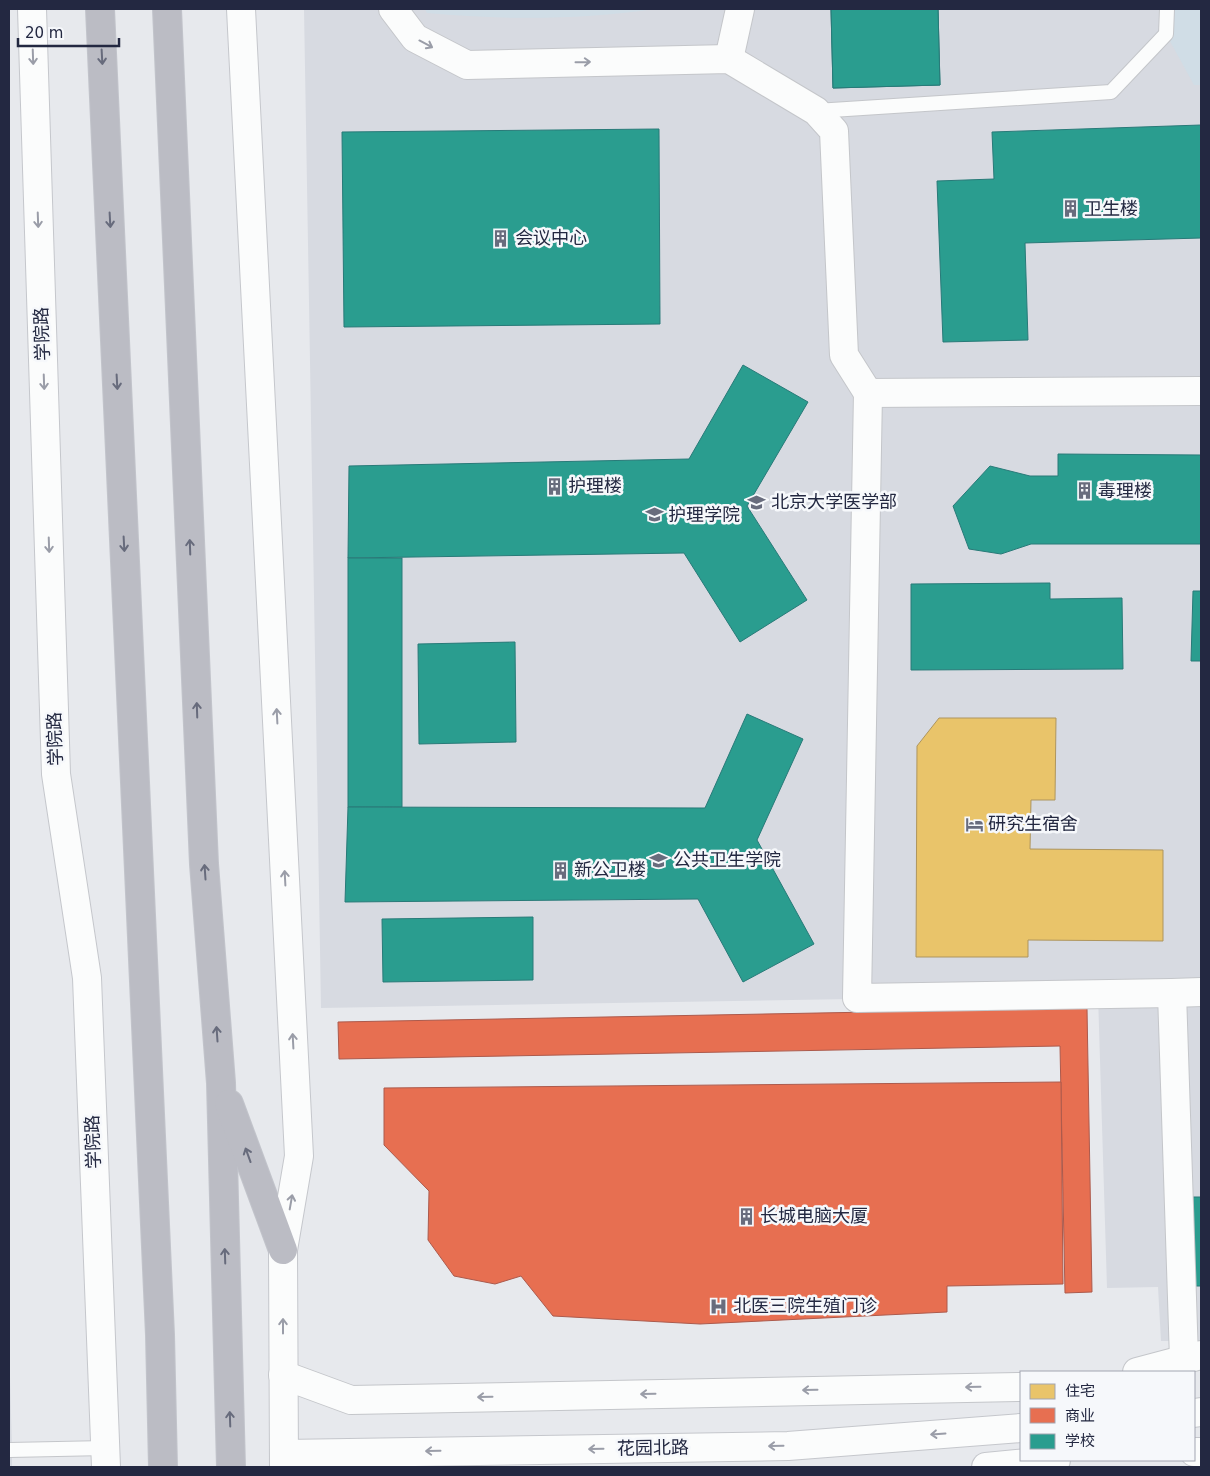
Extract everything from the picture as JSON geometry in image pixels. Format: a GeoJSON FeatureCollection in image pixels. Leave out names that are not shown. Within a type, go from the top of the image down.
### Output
{"type":"FeatureCollection","features":[{"type":"Feature","properties":{"kind":"highway"},"geometry":{"type":"LineString","coordinates":[[100,9],[160,1335],[163,1467]]}},
{"type":"Feature","properties":{"kind":"highway"},"geometry":{"type":"LineString","coordinates":[[167,9],[204,864],[220,1083],[231,1467]]}},
{"type":"Feature","properties":{"kind":"highway"},"geometry":{"type":"LineString","coordinates":[[220,1083],[283,1250]]}},
{"type":"Feature","properties":{"kind":"street","name":"学院路"},"geometry":{"type":"LineString","coordinates":[[32,9],[56,774],[87,978],[106,1458]]}},
{"type":"Feature","properties":{"kind":"street"},"geometry":{"type":"LineString","coordinates":[[241,9],[299,1156],[283,1250],[284,1460]]}},
{"type":"Feature","properties":{"kind":"street"},"geometry":{"type":"LineString","coordinates":[[393,9],[414,38],[467,65],[728,59],[816,111],[834,130],[844,355],[868,393],[857,998],[1201,992]]}},
{"type":"Feature","properties":{"kind":"street"},"geometry":{"type":"LineString","coordinates":[[728,59],[740,9]]}},
{"type":"Feature","properties":{"kind":"street"},"geometry":{"type":"LineString","coordinates":[[868,393],[1201,391]]}},
{"type":"Feature","properties":{"kind":"street"},"geometry":{"type":"LineString","coordinates":[[1141,1371],[1193,1357],[1172,992]]}},
{"type":"Feature","properties":{"kind":"street"},"geometry":{"type":"LineString","coordinates":[[283,1375],[351,1400],[1020,1387]]}},
{"type":"Feature","properties":{"kind":"street","name":"花园北路"},"geometry":{"type":"LineString","coordinates":[[284,1460],[788,1446],[1020,1428]]}},
{"type":"Feature","properties":{"kind":"street"},"geometry":{"type":"LineString","coordinates":[[986,1467],[1046,1461]]}},
{"type":"Feature","properties":{"kind":"lane"},"geometry":{"type":"LineString","coordinates":[[816,111],[1110,92],[1166,34],[1167,9]]}},
{"type":"Feature","properties":{"kind":"lane"},"geometry":{"type":"LineString","coordinates":[[9,1450],[106,1458]]}},
{"type":"Feature","properties":{"kind":"shaded area","name":"北京大学医学部"},"geometry":{"type":"Polygon","coordinates":[[[304,9],[1201,9],[1201,1341],[1161,1341],[1158,1287],[1107,1288],[1098,995],[321,1008],[304,9]]]}},
{"type":"Feature","properties":{"kind":"shaded area"},"geometry":{"type":"Polygon","coordinates":[[[425,9],[654,9],[569,17],[512,18],[427,13],[425,9]]]}},
{"type":"Feature","properties":{"kind":"shaded area"},"geometry":{"type":"Polygon","coordinates":[[[1165,9],[1201,9],[1201,85],[1194,85],[1166,34],[1165,9]]]}},
{"type":"Feature","properties":{"kind":"shaded area"},"geometry":{"type":"Polygon","coordinates":[[[9,1341],[12,1450],[12,1467],[9,1467],[9,1341]]]}},
{"type":"Feature","properties":{"kind":"building: 住宅","name":"研究生宿舍"},"geometry":{"type":"Polygon","coordinates":[[[939,718],[1056,718],[1055,800],[1031,800],[1030,849],[1163,850],[1163,941],[1028,940],[1028,957],[916,957],[917,746],[939,718]]]}},
{"type":"Feature","properties":{"kind":"building: 商业"},"geometry":{"type":"Polygon","coordinates":[[[1087,1008],[1092,1292],[1065,1293],[1060,1046],[339,1059],[338,1022],[1087,1008]]]}},
{"type":"Feature","properties":{"kind":"building: 商业","name":"长城电脑大厦"},"geometry":{"type":"Polygon","coordinates":[[[1061,1082],[1063,1284],[947,1286],[947,1312],[700,1324],[553,1316],[521,1276],[495,1284],[454,1276],[428,1240],[429,1191],[384,1145],[384,1088],[1061,1082]]]}},
{"type":"Feature","properties":{"kind":"building: 学校"},"geometry":{"type":"Polygon","coordinates":[[[831,9],[938,9],[940,85],[833,88],[831,9]]]}},
{"type":"Feature","properties":{"kind":"building: 学校"},"geometry":{"type":"Polygon","coordinates":[[[831,9],[938,9],[940,85],[833,88],[831,9]]]}},
{"type":"Feature","properties":{"kind":"building: 学校","name":"卫生楼"},"geometry":{"type":"Polygon","coordinates":[[[1201,125],[1201,238],[1025,243],[1028,340],[943,342],[937,181],[994,179],[992,132],[1201,125]]]}},
{"type":"Feature","properties":{"kind":"building: 学校","name":"会议中心"},"geometry":{"type":"Polygon","coordinates":[[[659,129],[660,324],[344,327],[342,132],[659,129]]]}},
{"type":"Feature","properties":{"kind":"building: 学校","name":"护理楼"},"geometry":{"type":"Polygon","coordinates":[[[743,365],[808,402],[747,506],[807,600],[740,642],[684,553],[348,558],[349,466],[689,459],[743,365]]]}},
{"type":"Feature","properties":{"kind":"building: 学校","name":"毒理楼"},"geometry":{"type":"Polygon","coordinates":[[[1058,454],[1201,455],[1201,544],[1031,544],[1001,554],[969,549],[953,506],[990,466],[1030,476],[1058,476],[1058,454]]]}},
{"type":"Feature","properties":{"kind":"building: 学校"},"geometry":{"type":"Polygon","coordinates":[[[348,558],[402,558],[402,807],[348,807],[348,558]]]}},
{"type":"Feature","properties":{"kind":"building: 学校"},"geometry":{"type":"Polygon","coordinates":[[[1050,583],[1050,599],[1122,598],[1123,669],[911,670],[911,584],[1050,583]]]}},
{"type":"Feature","properties":{"kind":"building: 学校"},"geometry":{"type":"Polygon","coordinates":[[[1193,591],[1201,591],[1201,661],[1191,661],[1193,591]]]}},
{"type":"Feature","properties":{"kind":"building: 学校"},"geometry":{"type":"Polygon","coordinates":[[[515,642],[516,742],[419,744],[418,644],[515,642]]]}},
{"type":"Feature","properties":{"kind":"building: 学校","name":"新公卫楼"},"geometry":{"type":"Polygon","coordinates":[[[747,714],[803,739],[757,840],[814,944],[743,982],[698,899],[345,902],[348,807],[705,808],[747,714]]]}},
{"type":"Feature","properties":{"kind":"building: 学校"},"geometry":{"type":"Polygon","coordinates":[[[533,917],[533,980],[383,982],[382,919],[533,917]]]}},
{"type":"Feature","properties":{"kind":"building: 学校"},"geometry":{"type":"Polygon","coordinates":[[[1190,1197],[1201,1197],[1201,1286],[1191,1286],[1190,1197]]]}},
{"type":"Feature","properties":{"kind":"place","name":"卫生楼"},"geometry":{"type":"Point","coordinates":[1070,209]}},
{"type":"Feature","properties":{"kind":"place","name":"会议中心"},"geometry":{"type":"Point","coordinates":[501,238]}},
{"type":"Feature","properties":{"kind":"place","name":"护理楼"},"geometry":{"type":"Point","coordinates":[554,486]}},
{"type":"Feature","properties":{"kind":"place","name":"毒理楼"},"geometry":{"type":"Point","coordinates":[1084,491]}},
{"type":"Feature","properties":{"kind":"place","name":"北京大学医学部"},"geometry":{"type":"Point","coordinates":[757,502]}},
{"type":"Feature","properties":{"kind":"place","name":"护理学院"},"geometry":{"type":"Point","coordinates":[654,515]}},
{"type":"Feature","properties":{"kind":"place","name":"研究生宿舍"},"geometry":{"type":"Point","coordinates":[974,824]}},
{"type":"Feature","properties":{"kind":"place","name":"公共卫生学院"},"geometry":{"type":"Point","coordinates":[659,860]}},
{"type":"Feature","properties":{"kind":"place","name":"新公卫楼"},"geometry":{"type":"Point","coordinates":[560,870]}},
{"type":"Feature","properties":{"kind":"place","name":"长城电脑大厦"},"geometry":{"type":"Point","coordinates":[746,1216]}},
{"type":"Feature","properties":{"kind":"place","name":"北医三院生殖门诊"},"geometry":{"type":"Point","coordinates":[719,1306]}}]}
